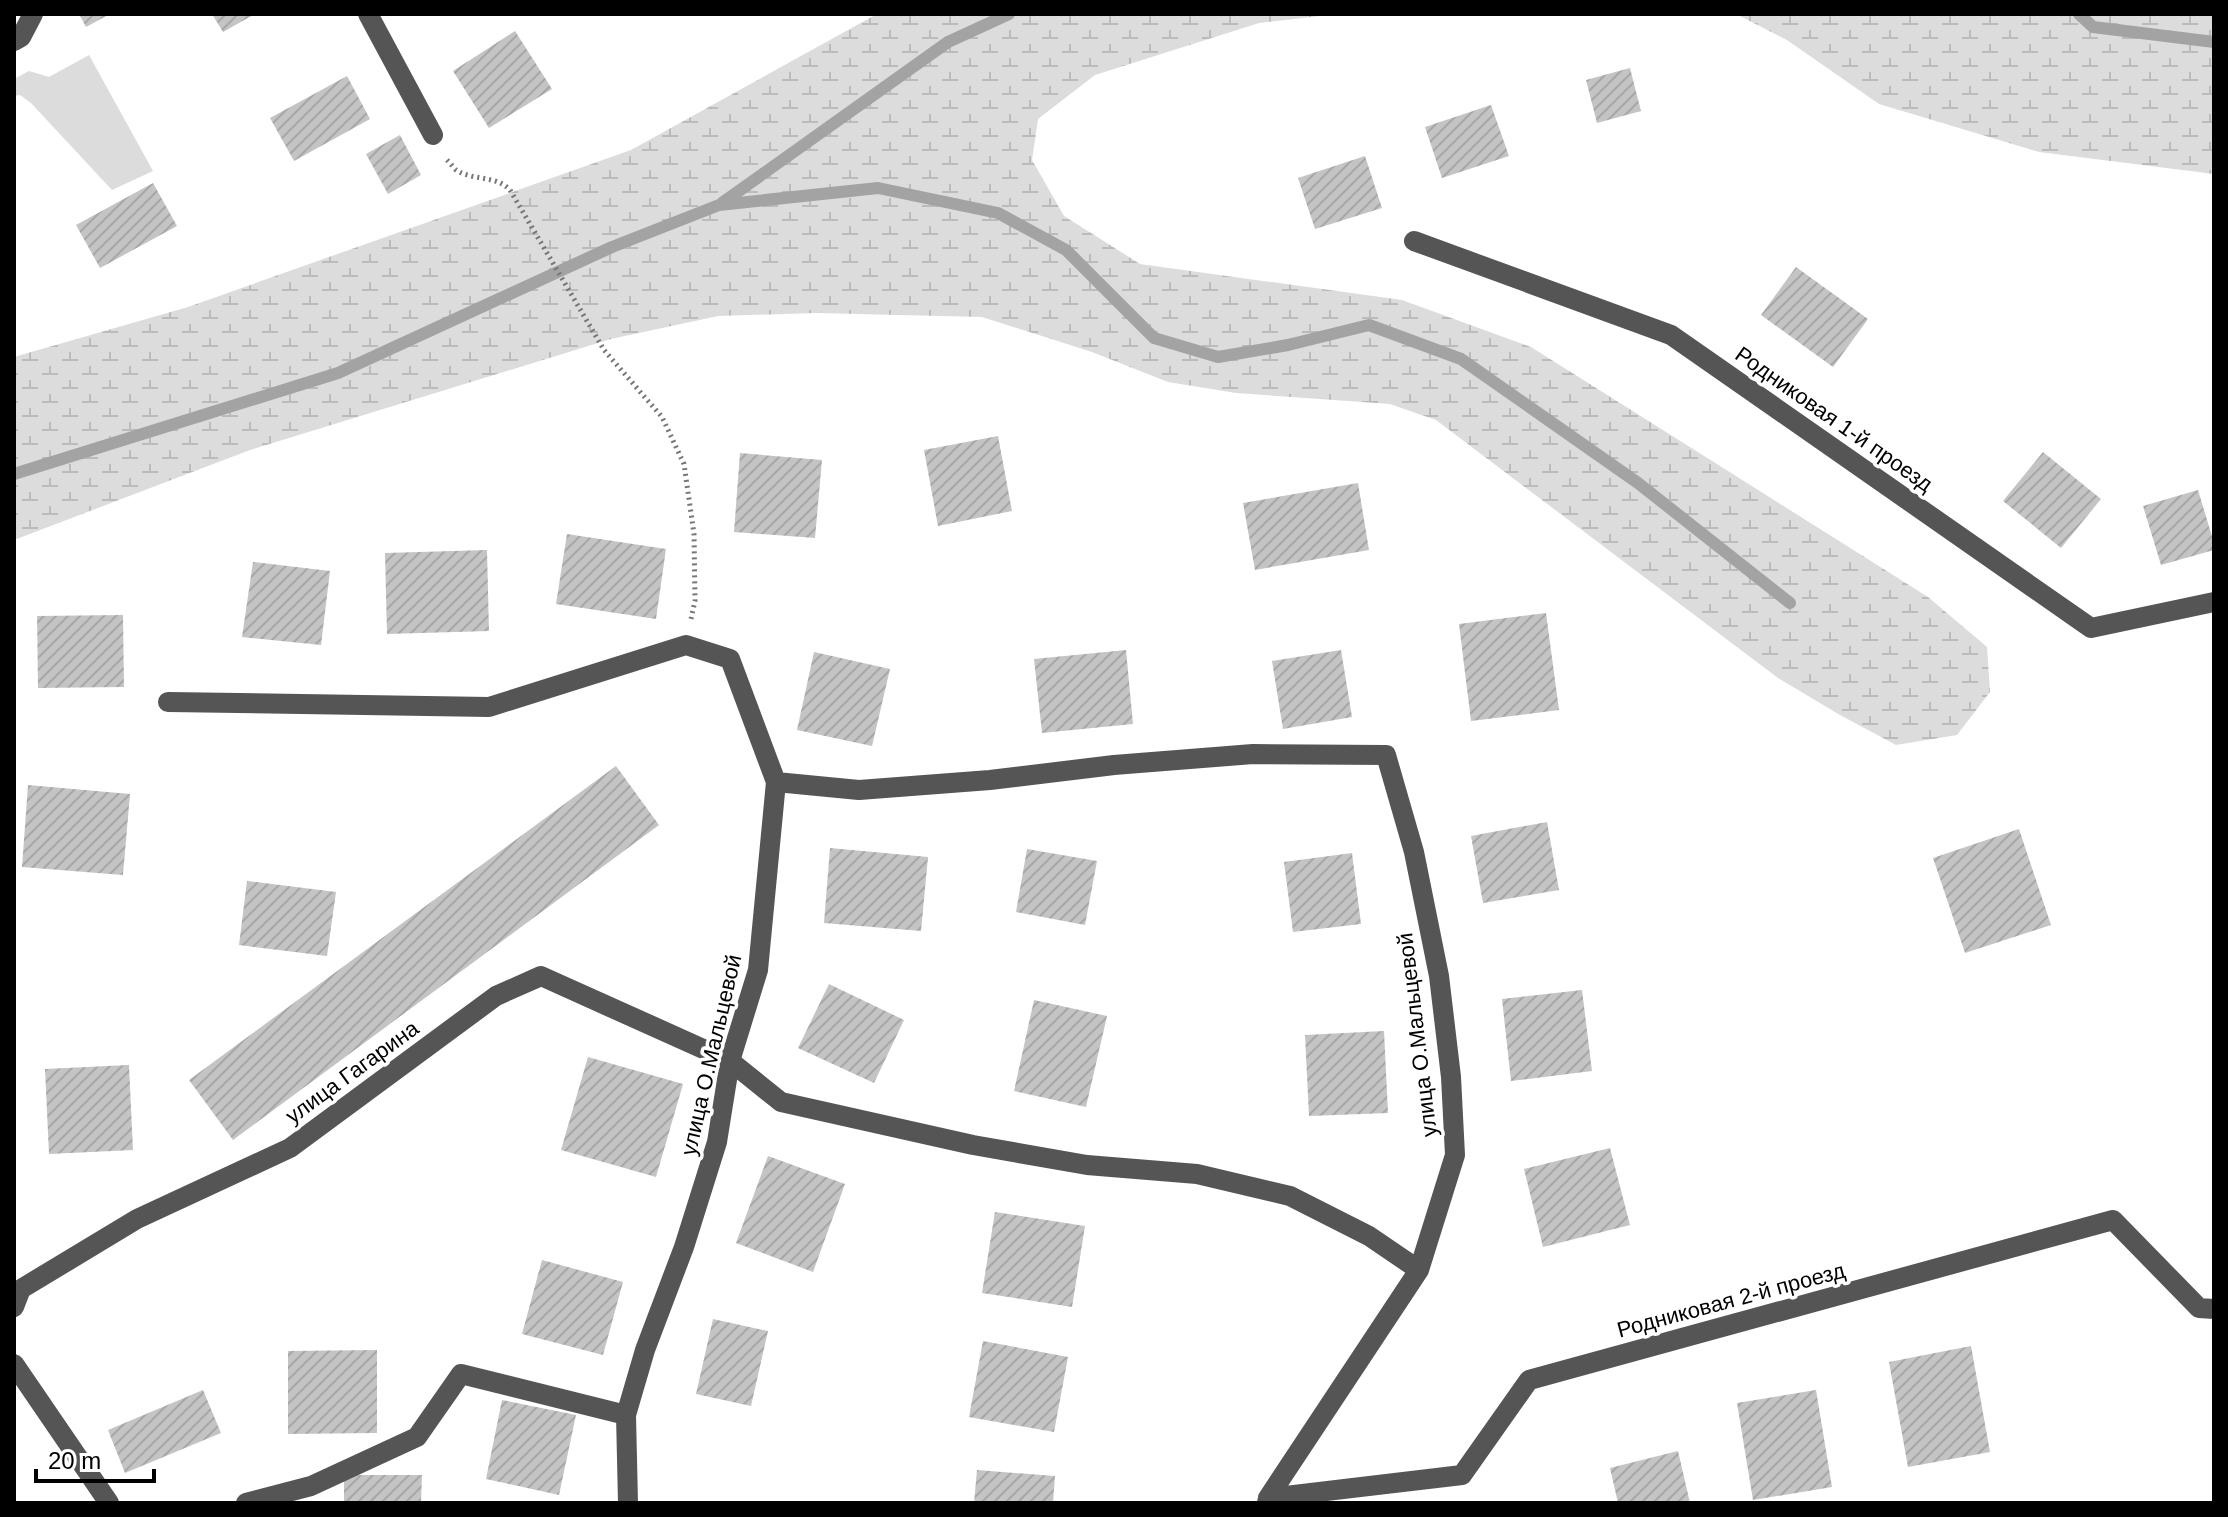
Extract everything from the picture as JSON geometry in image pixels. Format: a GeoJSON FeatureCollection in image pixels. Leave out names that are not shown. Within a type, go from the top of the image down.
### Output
{"type":"FeatureCollection","features":[{"type":"Feature","properties":{"kind":"street"},"geometry":{"type":"LineString","coordinates":[[14,41],[21,37],[33,14]]}},
{"type":"Feature","properties":{"kind":"street"},"geometry":{"type":"LineString","coordinates":[[368,14],[433,135]]}},
{"type":"Feature","properties":{"kind":"street","name":"Родниковая 1-й проезд"},"geometry":{"type":"LineString","coordinates":[[1414,241],[1671,335],[2091,628],[2214,602]]}},
{"type":"Feature","properties":{"kind":"street"},"geometry":{"type":"LineString","coordinates":[[168,702],[489,707],[686,645]]}},
{"type":"Feature","properties":{"kind":"street","name":"улица О.Мальцевой"},"geometry":{"type":"LineString","coordinates":[[628,1503],[626,1415],[645,1350],[684,1247],[717,1142],[730,1061],[758,970],[776,782],[730,659],[686,645]]}},
{"type":"Feature","properties":{"kind":"street","name":"улица О.Мальцевой"},"geometry":{"type":"LineString","coordinates":[[776,782],[859,790],[1238,755],[1386,755],[1414,852],[1436,961],[1452,1092],[1455,1155],[1419,1270],[1268,1501]]}},
{"type":"Feature","properties":{"kind":"street","name":"улица Гагарина"},"geometry":{"type":"LineString","coordinates":[[14,1307],[21,1289],[137,1219],[290,1148],[496,996],[541,976],[730,1061],[781,1102],[973,1145],[1087,1165],[1197,1174],[1290,1196],[1369,1236],[1419,1270]]}},
{"type":"Feature","properties":{"kind":"street","name":"Родниковая 2-й проезд"},"geometry":{"type":"LineString","coordinates":[[1268,1501],[1462,1475],[1529,1380],[2113,1220],[2199,1308],[2214,1309]]}},
{"type":"Feature","properties":{"kind":"street"},"geometry":{"type":"LineString","coordinates":[[14,1364],[109,1503]]}},
{"type":"Feature","properties":{"kind":"street"},"geometry":{"type":"LineString","coordinates":[[246,1503],[311,1486],[417,1437],[461,1374],[626,1415]]}},
{"type":"Feature","properties":{"kind":"path"},"geometry":{"type":"LineString","coordinates":[[433,135],[457,170],[503,182],[510,190],[604,350],[662,417],[684,464],[694,534],[695,601],[686,645]]}},
{"type":"Feature","properties":{"kind":"green space"},"geometry":{"type":"Polygon","coordinates":[[[877,14],[1338,14],[1259,23],[1095,75],[1038,119],[1032,160],[1064,216],[1140,264],[1402,300],[1531,347],[1928,597],[1987,647],[1990,692],[1957,735],[1896,745],[1778,678],[1436,420],[1390,404],[1236,393],[1168,382],[1092,352],[982,317],[816,313],[718,316],[611,339],[250,450],[14,540],[14,357],[188,307],[631,150],[877,14]]]}},
{"type":"Feature","properties":{"kind":"green space"},"geometry":{"type":"Polygon","coordinates":[[[1736,14],[2214,14],[2214,174],[2039,152],[1879,104],[1787,40],[1736,14]]]}},
{"type":"Feature","properties":{"kind":"green space"},"geometry":{"type":"Polygon","coordinates":[[[89,55],[153,171],[112,190],[31,103],[20,95],[14,96],[14,79],[29,71],[49,77],[89,55]]]}},
{"type":"Feature","properties":{"kind":"building"},"geometry":{"type":"Polygon","coordinates":[[[79,14],[110,14],[86,27],[79,14]]]}},
{"type":"Feature","properties":{"kind":"building"},"geometry":{"type":"Polygon","coordinates":[[[212,14],[255,14],[223,32],[212,14]]]}},
{"type":"Feature","properties":{"kind":"building"},"geometry":{"type":"Polygon","coordinates":[[[515,31],[552,89],[489,128],[453,71],[515,31]]]}},
{"type":"Feature","properties":{"kind":"building"},"geometry":{"type":"Polygon","coordinates":[[[1630,68],[1641,111],[1597,123],[1586,80],[1630,68]]]}},
{"type":"Feature","properties":{"kind":"building"},"geometry":{"type":"Polygon","coordinates":[[[347,76],[370,119],[294,161],[270,118],[347,76]]]}},
{"type":"Feature","properties":{"kind":"building"},"geometry":{"type":"Polygon","coordinates":[[[1491,105],[1509,156],[1442,178],[1425,127],[1491,105]]]}},
{"type":"Feature","properties":{"kind":"building"},"geometry":{"type":"Polygon","coordinates":[[[400,135],[421,175],[388,194],[366,154],[400,135]]]}},
{"type":"Feature","properties":{"kind":"building"},"geometry":{"type":"Polygon","coordinates":[[[1365,156],[1382,208],[1315,229],[1298,178],[1365,156]]]}},
{"type":"Feature","properties":{"kind":"building"},"geometry":{"type":"Polygon","coordinates":[[[153,183],[177,226],[100,268],[76,225],[153,183]]]}},
{"type":"Feature","properties":{"kind":"building"},"geometry":{"type":"Polygon","coordinates":[[[1796,267],[1868,319],[1833,367],[1761,315],[1796,267]]]}},
{"type":"Feature","properties":{"kind":"building"},"geometry":{"type":"Polygon","coordinates":[[[998,436],[1012,511],[938,526],[924,450],[998,436]]]}},
{"type":"Feature","properties":{"kind":"building"},"geometry":{"type":"Polygon","coordinates":[[[2043,452],[2101,499],[2061,548],[2003,501],[2043,452]]]}},
{"type":"Feature","properties":{"kind":"building"},"geometry":{"type":"Polygon","coordinates":[[[740,453],[822,460],[815,538],[734,532],[740,453]]]}},
{"type":"Feature","properties":{"kind":"building"},"geometry":{"type":"Polygon","coordinates":[[[1358,483],[1369,550],[1255,570],[1243,503],[1358,483]]]}},
{"type":"Feature","properties":{"kind":"building"},"geometry":{"type":"Polygon","coordinates":[[[2198,490],[2214,550],[2161,565],[2143,506],[2198,490]]]}},
{"type":"Feature","properties":{"kind":"building"},"geometry":{"type":"Polygon","coordinates":[[[567,534],[666,549],[656,619],[556,604],[567,534]]]}},
{"type":"Feature","properties":{"kind":"building"},"geometry":{"type":"Polygon","coordinates":[[[487,550],[489,631],[387,634],[385,553],[487,550]]]}},
{"type":"Feature","properties":{"kind":"building"},"geometry":{"type":"Polygon","coordinates":[[[253,562],[330,571],[321,645],[242,637],[253,562]]]}},
{"type":"Feature","properties":{"kind":"building"},"geometry":{"type":"Polygon","coordinates":[[[1546,613],[1559,710],[1471,721],[1459,624],[1546,613]]]}},
{"type":"Feature","properties":{"kind":"building"},"geometry":{"type":"Polygon","coordinates":[[[123,615],[124,687],[38,688],[37,616],[123,615]]]}},
{"type":"Feature","properties":{"kind":"building"},"geometry":{"type":"Polygon","coordinates":[[[1126,650],[1133,724],[1042,733],[1034,659],[1126,650]]]}},
{"type":"Feature","properties":{"kind":"building"},"geometry":{"type":"Polygon","coordinates":[[[1341,650],[1352,717],[1283,729],[1272,661],[1341,650]]]}},
{"type":"Feature","properties":{"kind":"building"},"geometry":{"type":"Polygon","coordinates":[[[814,652],[890,669],[872,746],[797,730],[814,652]]]}},
{"type":"Feature","properties":{"kind":"building"},"geometry":{"type":"Polygon","coordinates":[[[616,766],[659,825],[233,1140],[189,1080],[616,766]]]}},
{"type":"Feature","properties":{"kind":"building"},"geometry":{"type":"Polygon","coordinates":[[[28,785],[130,794],[123,875],[22,867],[28,785]]]}},
{"type":"Feature","properties":{"kind":"building"},"geometry":{"type":"Polygon","coordinates":[[[1547,822],[1559,890],[1483,903],[1471,836],[1547,822]]]}},
{"type":"Feature","properties":{"kind":"building"},"geometry":{"type":"Polygon","coordinates":[[[2019,829],[2051,925],[1965,953],[1933,858],[2019,829]]]}},
{"type":"Feature","properties":{"kind":"building"},"geometry":{"type":"Polygon","coordinates":[[[830,848],[928,857],[921,931],[824,923],[830,848]]]}},
{"type":"Feature","properties":{"kind":"building"},"geometry":{"type":"Polygon","coordinates":[[[1027,849],[1097,861],[1085,925],[1016,912],[1027,849]]]}},
{"type":"Feature","properties":{"kind":"building"},"geometry":{"type":"Polygon","coordinates":[[[1352,853],[1361,924],[1293,932],[1284,862],[1352,853]]]}},
{"type":"Feature","properties":{"kind":"building"},"geometry":{"type":"Polygon","coordinates":[[[247,881],[336,892],[327,956],[239,945],[247,881]]]}},
{"type":"Feature","properties":{"kind":"building"},"geometry":{"type":"Polygon","coordinates":[[[829,984],[904,1020],[874,1083],[798,1048],[829,984]]]}},
{"type":"Feature","properties":{"kind":"building"},"geometry":{"type":"Polygon","coordinates":[[[1582,990],[1592,1071],[1511,1081],[1502,999],[1582,990]]]}},
{"type":"Feature","properties":{"kind":"building"},"geometry":{"type":"Polygon","coordinates":[[[1034,1000],[1107,1016],[1086,1107],[1014,1091],[1034,1000]]]}},
{"type":"Feature","properties":{"kind":"building"},"geometry":{"type":"Polygon","coordinates":[[[1384,1031],[1388,1113],[1309,1116],[1305,1035],[1384,1031]]]}},
{"type":"Feature","properties":{"kind":"building"},"geometry":{"type":"Polygon","coordinates":[[[588,1057],[683,1084],[656,1177],[561,1150],[588,1057]]]}},
{"type":"Feature","properties":{"kind":"building"},"geometry":{"type":"Polygon","coordinates":[[[129,1065],[133,1150],[49,1154],[45,1069],[129,1065]]]}},
{"type":"Feature","properties":{"kind":"building"},"geometry":{"type":"Polygon","coordinates":[[[1610,1148],[1630,1225],[1543,1247],[1524,1169],[1610,1148]]]}},
{"type":"Feature","properties":{"kind":"building"},"geometry":{"type":"Polygon","coordinates":[[[768,1156],[845,1184],[813,1272],[736,1243],[768,1156]]]}},
{"type":"Feature","properties":{"kind":"building"},"geometry":{"type":"Polygon","coordinates":[[[995,1212],[1085,1226],[1072,1307],[982,1293],[995,1212]]]}},
{"type":"Feature","properties":{"kind":"building"},"geometry":{"type":"Polygon","coordinates":[[[542,1260],[623,1282],[603,1355],[522,1334],[542,1260]]]}},
{"type":"Feature","properties":{"kind":"building"},"geometry":{"type":"Polygon","coordinates":[[[713,1319],[768,1331],[751,1406],[696,1394],[713,1319]]]}},
{"type":"Feature","properties":{"kind":"building"},"geometry":{"type":"Polygon","coordinates":[[[983,1341],[1068,1357],[1054,1432],[969,1417],[983,1341]]]}},
{"type":"Feature","properties":{"kind":"building"},"geometry":{"type":"Polygon","coordinates":[[[1971,1346],[1990,1452],[1908,1467],[1889,1362],[1971,1346]]]}},
{"type":"Feature","properties":{"kind":"building"},"geometry":{"type":"Polygon","coordinates":[[[377,1350],[377,1433],[288,1434],[288,1351],[377,1350]]]}},
{"type":"Feature","properties":{"kind":"building"},"geometry":{"type":"Polygon","coordinates":[[[203,1390],[221,1433],[125,1473],[108,1430],[203,1390]]]}},
{"type":"Feature","properties":{"kind":"building"},"geometry":{"type":"Polygon","coordinates":[[[1816,1390],[1832,1487],[1753,1500],[1737,1403],[1816,1390]]]}},
{"type":"Feature","properties":{"kind":"building"},"geometry":{"type":"Polygon","coordinates":[[[502,1400],[576,1415],[559,1495],[486,1479],[502,1400]]]}},
{"type":"Feature","properties":{"kind":"building"},"geometry":{"type":"Polygon","coordinates":[[[1678,1451],[1690,1503],[1618,1503],[1610,1468],[1678,1451]]]}},
{"type":"Feature","properties":{"kind":"building"},"geometry":{"type":"Polygon","coordinates":[[[977,1470],[1055,1476],[1053,1503],[974,1503],[977,1470]]]}},
{"type":"Feature","properties":{"kind":"building"},"geometry":{"type":"Polygon","coordinates":[[[344,1475],[422,1475],[421,1503],[344,1503],[344,1475]]]}},
{"type":"Feature","properties":{"kind":"waterway"},"geometry":{"type":"LineString","coordinates":[[722,203],[948,42],[1009,14]]}},
{"type":"Feature","properties":{"kind":"waterway"},"geometry":{"type":"LineString","coordinates":[[2079,14],[2093,27],[2214,42]]}},
{"type":"Feature","properties":{"kind":"waterway"},"geometry":{"type":"LineString","coordinates":[[14,474],[338,373],[612,247],[719,205],[878,188],[998,213],[1066,250],[1154,338],[1218,357],[1288,345],[1369,325],[1461,359],[1638,483],[1790,603]]}}]}
